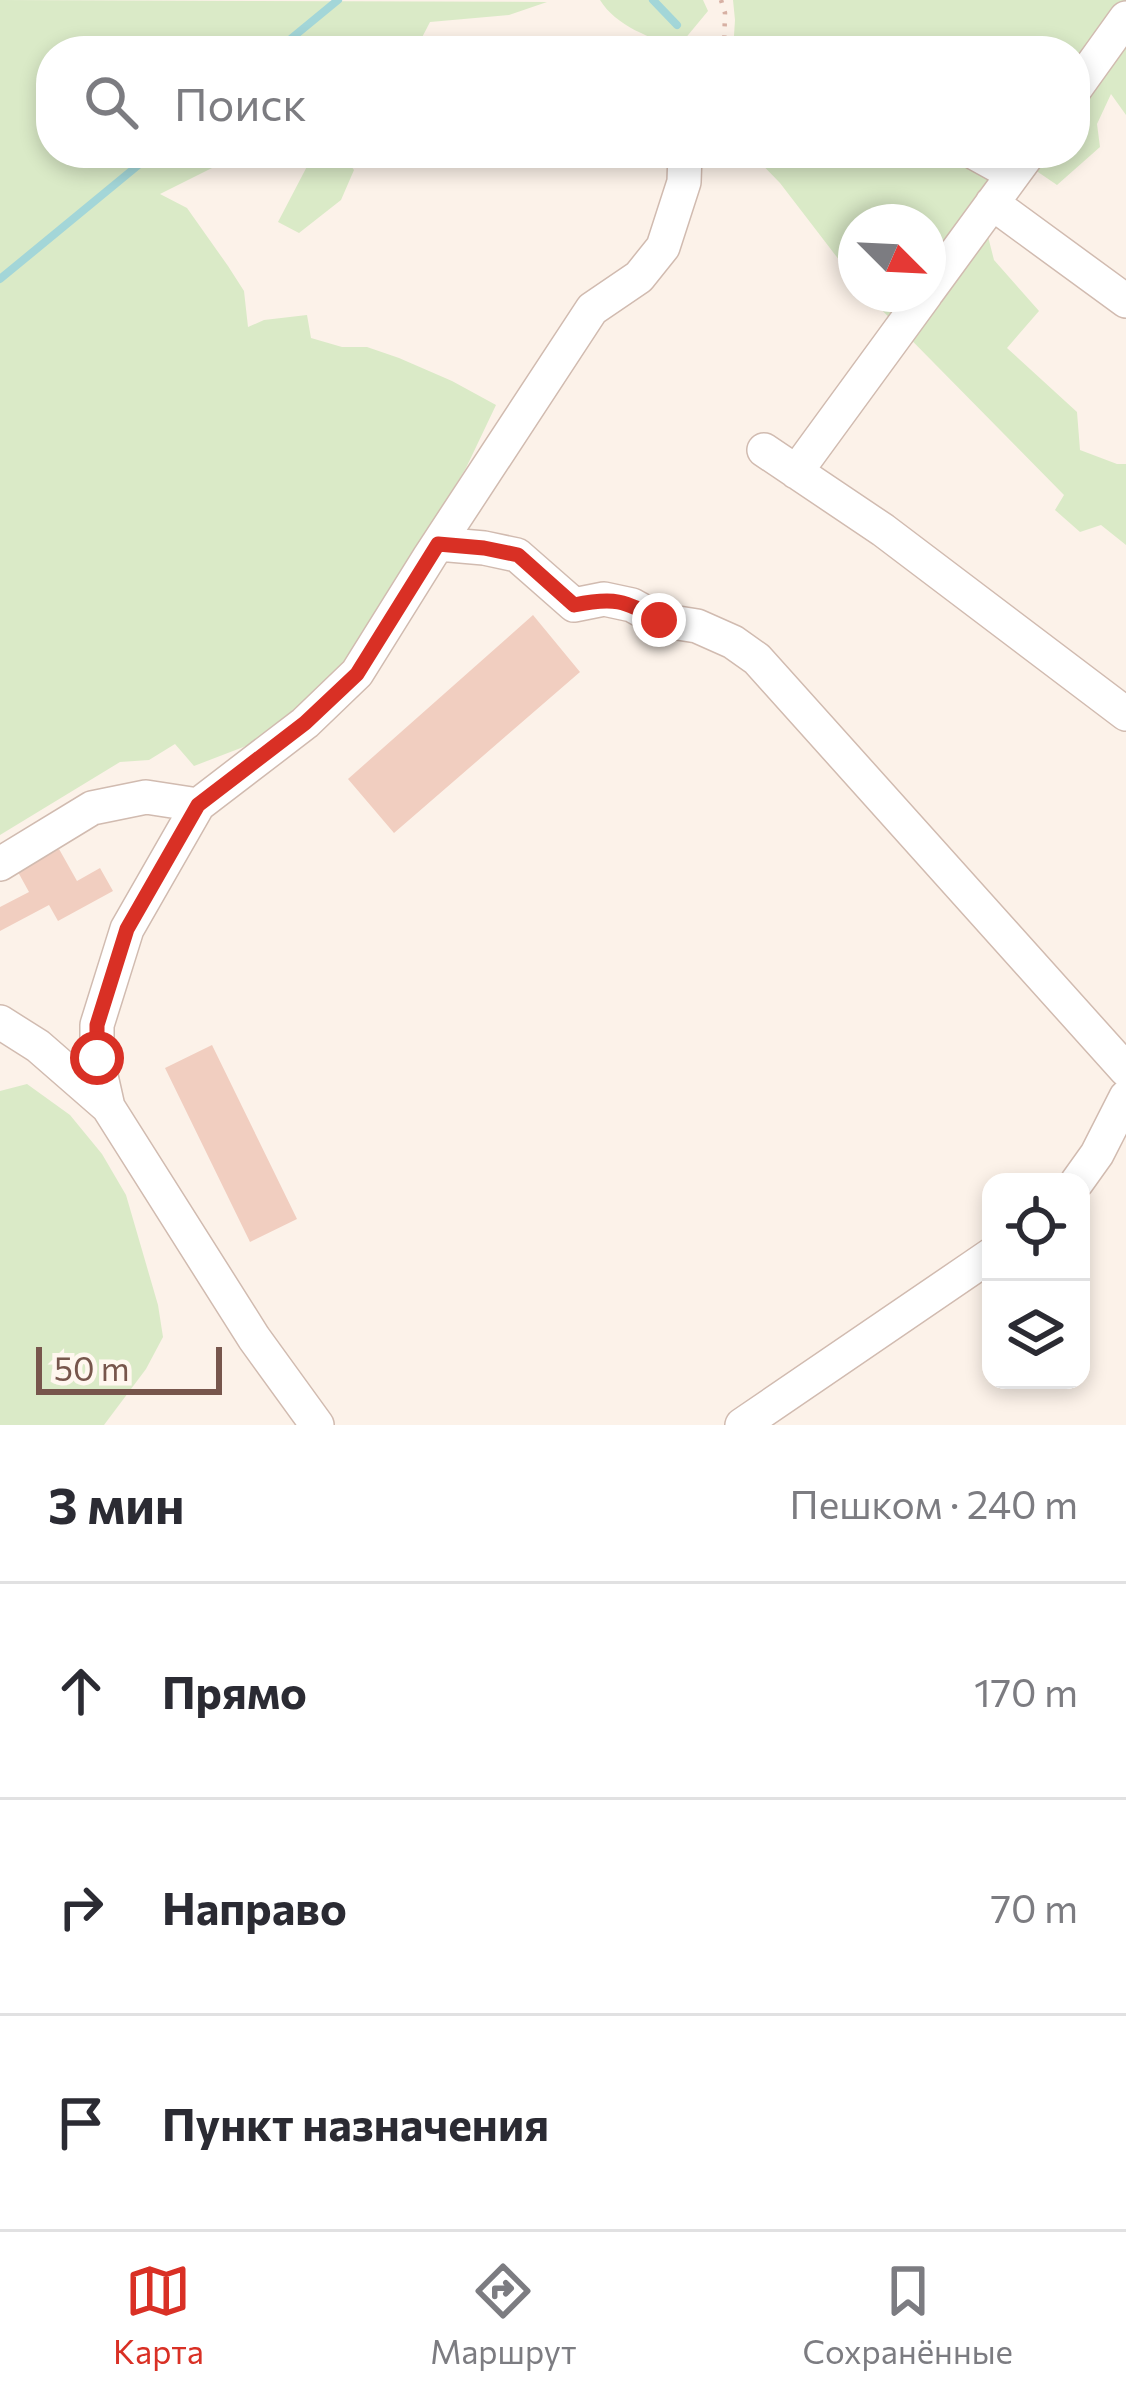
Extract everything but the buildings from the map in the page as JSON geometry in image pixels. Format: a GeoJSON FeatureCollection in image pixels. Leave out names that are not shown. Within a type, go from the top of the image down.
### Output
{"type":"FeatureCollection","features":[{"type":"Feature","properties":{"kind":"lane"},"geometry":{"type":"LineString","coordinates":[[1090,68],[1126,18]]}},
{"type":"Feature","properties":{"kind":"lane"},"geometry":{"type":"LineString","coordinates":[[108,1107],[97,1058],[97,1025],[127,929],[198,805],[305,723],[357,674],[592,309],[639,277],[663,247],[684,168]]}},
{"type":"Feature","properties":{"kind":"lane"},"geometry":{"type":"LineString","coordinates":[[946,267],[1018,168]]}},
{"type":"Feature","properties":{"kind":"lane"},"geometry":{"type":"LineString","coordinates":[[992,203],[1126,301]]}},
{"type":"Feature","properties":{"kind":"lane"},"geometry":{"type":"LineString","coordinates":[[796,472],[913,312]]}},
{"type":"Feature","properties":{"kind":"lane"},"geometry":{"type":"LineString","coordinates":[[764,450],[883,530],[1126,714]]}},
{"type":"Feature","properties":{"kind":"lane"},"geometry":{"type":"LineString","coordinates":[[438,544],[518,555],[574,605],[604,599],[632,605],[659,620],[697,626],[757,659],[1126,1070]]}},
{"type":"Feature","properties":{"kind":"lane"},"geometry":{"type":"LineString","coordinates":[[0,864],[92,808],[146,797],[198,805]]}},
{"type":"Feature","properties":{"kind":"lane"},"geometry":{"type":"LineString","coordinates":[[0,1022],[38,1046],[108,1107],[231,1303],[314,1424]]}},
{"type":"Feature","properties":{"kind":"lane"},"geometry":{"type":"LineString","coordinates":[[1083,1173],[1126,1097]]}},
{"type":"Feature","properties":{"kind":"lane"},"geometry":{"type":"LineString","coordinates":[[742,1425],[982,1262]]}},
{"type":"Feature","properties":{"kind":"path"},"geometry":{"type":"LineString","coordinates":[[722,0],[724,36]]}},
{"type":"Feature","properties":{"kind":"green space"},"geometry":{"type":"Polygon","coordinates":[[[0,0],[547,2],[509,15],[430,22],[423,36],[36,36],[36,168],[212,168],[160,194],[187,208],[228,266],[244,291],[248,327],[264,320],[307,315],[311,338],[342,347],[367,347],[399,358],[496,405],[466,468],[352,653],[277,726],[246,746],[194,766],[175,744],[149,760],[120,762],[0,835],[0,0]]]}},
{"type":"Feature","properties":{"kind":"green space"},"geometry":{"type":"Polygon","coordinates":[[[600,0],[703,0],[708,11],[687,36],[648,36],[600,0]]]}},
{"type":"Feature","properties":{"kind":"green space"},"geometry":{"type":"Polygon","coordinates":[[[733,0],[1126,0],[1126,115],[1111,94],[1097,124],[1100,147],[1090,156],[1090,36],[734,36],[733,0]]]}},
{"type":"Feature","properties":{"kind":"green space"},"geometry":{"type":"Polygon","coordinates":[[[306,168],[354,170],[341,200],[299,233],[278,222],[306,168]]]}},
{"type":"Feature","properties":{"kind":"green space"},"geometry":{"type":"Polygon","coordinates":[[[766,168],[972,168],[999,188],[979,201],[994,260],[1039,311],[1007,348],[1077,412],[1080,450],[1126,464],[1126,545],[1101,525],[1080,532],[1055,510],[1064,495],[884,312],[946,312],[946,204],[838,204],[838,259],[766,168]]]}},
{"type":"Feature","properties":{"kind":"green space"},"geometry":{"type":"Polygon","coordinates":[[[1032,168],[1076,168],[1057,185],[1032,168]]]}},
{"type":"Feature","properties":{"kind":"green space"},"geometry":{"type":"Polygon","coordinates":[[[27,1084],[70,1115],[102,1154],[126,1195],[158,1305],[163,1337],[146,1369],[104,1425],[0,1425],[0,1091],[27,1084]]]}},
{"type":"Feature","properties":{"kind":"waterway"},"geometry":{"type":"LineString","coordinates":[[294,36],[338,0]]}},
{"type":"Feature","properties":{"kind":"waterway"},"geometry":{"type":"LineString","coordinates":[[653,0],[677,25]]}},
{"type":"Feature","properties":{"kind":"waterway"},"geometry":{"type":"LineString","coordinates":[[0,279],[135,168]]}},
{"type":"Feature","properties":{"kind":"route"},"geometry":{"type":"LineString","coordinates":[[97,1058],[97,1025],[127,929],[198,805],[305,723],[357,674],[438,544],[518,555],[574,605],[604,599],[632,605],[659,620]]}}]}
